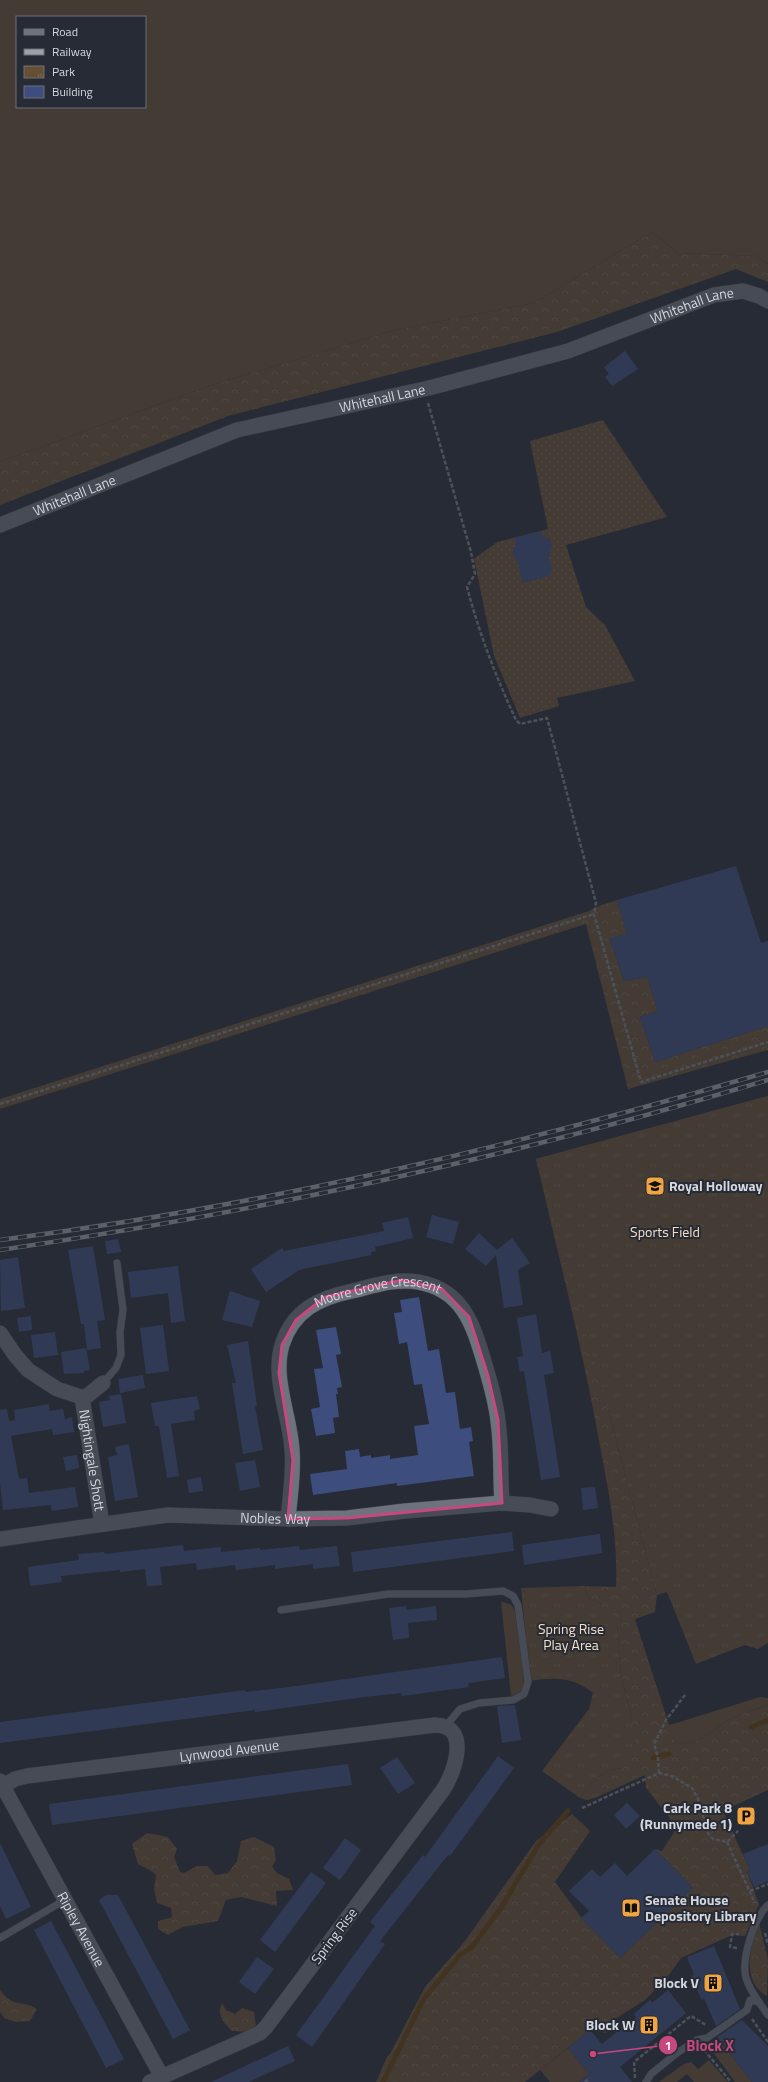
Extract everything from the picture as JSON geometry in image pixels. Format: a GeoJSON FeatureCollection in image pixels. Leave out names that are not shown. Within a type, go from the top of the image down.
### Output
{"type":"FeatureCollection","features":[{"type":"Feature","properties":{"kind":"street","name":"Whitehall Lane"},"geometry":{"type":"LineString","coordinates":[[0,525],[238,430],[424,389],[593,343],[714,294],[743,291],[759,296],[768,301]]}},
{"type":"Feature","properties":{"kind":"street","name":"Moore Grove Crescent"},"geometry":{"type":"LineString","coordinates":[[288,1519],[292,1448],[279,1373],[279,1360],[288,1332],[305,1310],[326,1297],[402,1280],[417,1282],[442,1289],[463,1309],[474,1330],[492,1388],[498,1420],[502,1503]]}},
{"type":"Feature","properties":{"kind":"street","name":"Nightingale Shott"},"geometry":{"type":"LineString","coordinates":[[0,1333],[15,1355],[39,1378],[73,1396],[87,1396],[104,1383]]}},
{"type":"Feature","properties":{"kind":"street","name":"Nightingale Shott"},"geometry":{"type":"LineString","coordinates":[[82,1397],[102,1524]]}},
{"type":"Feature","properties":{"kind":"street","name":"Nobles Way"},"geometry":{"type":"LineString","coordinates":[[0,1539],[168,1515],[288,1519],[347,1518],[405,1511],[502,1503],[530,1505],[551,1509]]}},
{"type":"Feature","properties":{"kind":"street","name":"Lynwood Avenue"},"geometry":{"type":"LineString","coordinates":[[2,1784],[27,1776],[416,1727],[435,1725],[450,1731]]}},
{"type":"Feature","properties":{"kind":"street","name":"Spring Rise"},"geometry":{"type":"LineString","coordinates":[[156,2079],[253,2036],[266,2027],[452,1778],[456,1759],[457,1741],[450,1731]]}},
{"type":"Feature","properties":{"kind":"street","name":"Ripley Avenue"},"geometry":{"type":"LineString","coordinates":[[2,1784],[65,1900],[156,2079]]}},
{"type":"Feature","properties":{"kind":"lane","name":"Nightingale Shott"},"geometry":{"type":"LineString","coordinates":[[104,1383],[116,1368],[121,1356],[120,1332],[123,1310],[117,1263]]}},
{"type":"Feature","properties":{"kind":"lane"},"geometry":{"type":"LineString","coordinates":[[281,1610],[388,1594],[466,1594],[503,1591],[513,1596],[518,1604],[528,1682],[524,1694],[513,1700],[480,1704],[460,1709],[450,1731]]}},
{"type":"Feature","properties":{"kind":"lane"},"geometry":{"type":"LineString","coordinates":[[0,1938],[65,1900]]}},
{"type":"Feature","properties":{"kind":"lane"},"geometry":{"type":"LineString","coordinates":[[768,1905],[760,1914],[754,1925],[746,1967],[748,1983],[768,2015]]}},
{"type":"Feature","properties":{"kind":"lane"},"geometry":{"type":"LineString","coordinates":[[646,2082],[650,2074],[696,2040],[707,2038],[747,2010],[750,2000],[759,2002]]}},
{"type":"Feature","properties":{"kind":"path"},"geometry":{"type":"LineString","coordinates":[[424,389],[471,552],[475,574],[467,587],[499,684],[516,720],[520,724],[547,718],[596,903],[594,914],[640,1082],[768,1042]]}},
{"type":"Feature","properties":{"kind":"path"},"geometry":{"type":"LineString","coordinates":[[0,1104],[594,914]]}},
{"type":"Feature","properties":{"kind":"path"},"geometry":{"type":"LineString","coordinates":[[659,1773],[658,1757],[654,1744],[666,1720],[685,1696]]}},
{"type":"Feature","properties":{"kind":"path"},"geometry":{"type":"LineString","coordinates":[[582,1808],[659,1773],[674,1777],[692,1788],[698,1799],[708,1833],[713,1839],[727,1842]]}},
{"type":"Feature","properties":{"kind":"path"},"geometry":{"type":"LineString","coordinates":[[727,1842],[738,1831]]}},
{"type":"Feature","properties":{"kind":"path"},"geometry":{"type":"LineString","coordinates":[[727,1842],[760,1914]]}},
{"type":"Feature","properties":{"kind":"path"},"geometry":{"type":"LineString","coordinates":[[750,1891],[759,1886],[768,1884]]}},
{"type":"Feature","properties":{"kind":"path"},"geometry":{"type":"LineString","coordinates":[[634,2082],[634,2062],[691,2016],[716,2031]]}},
{"type":"Feature","properties":{"kind":"path"},"geometry":{"type":"LineString","coordinates":[[764,2036],[768,2042]]}},
{"type":"Feature","properties":{"kind":"path"},"geometry":{"type":"LineString","coordinates":[[696,2040],[731,2082]]}},
{"type":"Feature","properties":{"kind":"path"},"geometry":{"type":"LineString","coordinates":[[584,2082],[590,2078]]}},
{"type":"Feature","properties":{"kind":"highlighted area"},"geometry":{"type":"Polygon","coordinates":[[[402,1280],[442,1289],[469,1317],[488,1376],[498,1420],[502,1503],[347,1518],[288,1519],[293,1460],[279,1373],[282,1345],[296,1320],[325,1297],[402,1280]]]}},
{"type":"Feature","properties":{"kind":"green space"},"geometry":{"type":"Polygon","coordinates":[[[0,0],[768,0],[768,264],[757,256],[678,253],[652,232],[534,303],[395,330],[212,385],[0,462],[0,0]]]}},
{"type":"Feature","properties":{"kind":"green space"},"geometry":{"type":"Polygon","coordinates":[[[652,232],[678,253],[757,256],[768,264],[768,282],[736,269],[557,332],[228,416],[0,505],[0,462],[212,385],[395,330],[534,303],[652,232]]]}},
{"type":"Feature","properties":{"kind":"green space"},"geometry":{"type":"Polygon","coordinates":[[[603,420],[667,517],[566,545],[586,607],[605,625],[635,681],[557,698],[559,706],[520,718],[494,656],[474,559],[497,542],[548,529],[530,441],[603,420]]]}},
{"type":"Feature","properties":{"kind":"green space"},"geometry":{"type":"Polygon","coordinates":[[[617,900],[627,933],[610,939],[624,981],[647,977],[658,1011],[640,1017],[655,1062],[768,1026],[768,1050],[628,1089],[586,924],[0,1109],[0,1099],[589,911],[617,900]]]}},
{"type":"Feature","properties":{"kind":"green space"},"geometry":{"type":"Polygon","coordinates":[[[768,1096],[582,1281],[608,1409],[657,1595],[655,1612],[635,1619],[669,1725],[673,1724],[673,1737],[676,1742],[692,1742],[707,1735],[735,1717],[768,1705],[768,1790],[723,1811],[750,1870],[747,1871],[759,1904],[745,1936],[732,1935],[681,1958],[666,1979],[645,2000],[615,2019],[606,2033],[590,2030],[525,2082],[376,2082],[386,2059],[425,1987],[465,1941],[536,1841],[572,1814],[590,1831],[555,1882],[581,1917],[620,1958],[693,1888],[655,1849],[662,1851],[676,1829],[669,1817],[646,1788],[645,1775],[595,1798],[587,1800],[580,1798],[598,1777],[608,1771],[623,1768],[632,1720],[621,1675],[617,1624],[602,1604],[587,1597],[586,1586],[616,1587],[616,1552],[610,1498],[586,1374],[536,1159],[768,1096]]]}},
{"type":"Feature","properties":{"kind":"green space","name":"Sports Field"},"geometry":{"type":"Polygon","coordinates":[[[768,1096],[768,1643],[758,1649],[745,1645],[696,1664],[667,1592],[657,1595],[608,1409],[536,1159],[768,1096]]]}},
{"type":"Feature","properties":{"kind":"green space","name":"Spring Rise Play Area"},"geometry":{"type":"Polygon","coordinates":[[[586,1586],[587,1597],[602,1604],[608,1602],[617,1624],[621,1675],[632,1720],[636,1752],[623,1768],[608,1771],[598,1777],[580,1798],[542,1771],[589,1709],[593,1693],[571,1681],[547,1679],[530,1681],[521,1588],[586,1586]]]}},
{"type":"Feature","properties":{"kind":"green space"},"geometry":{"type":"Polygon","coordinates":[[[501,1602],[510,1605],[514,1608],[516,1613],[523,1662],[523,1687],[518,1693],[511,1696],[501,1602]]]}},
{"type":"Feature","properties":{"kind":"green space"},"geometry":{"type":"Polygon","coordinates":[[[760,1697],[768,1698],[768,1705],[735,1717],[700,1739],[684,1743],[676,1742],[673,1737],[673,1724],[760,1697]]]}},
{"type":"Feature","properties":{"kind":"green space"},"geometry":{"type":"Polygon","coordinates":[[[147,1833],[168,1837],[177,1849],[174,1857],[180,1872],[184,1873],[197,1866],[208,1866],[215,1875],[228,1873],[237,1861],[241,1841],[254,1837],[274,1847],[276,1860],[272,1867],[277,1873],[289,1879],[293,1890],[276,1891],[277,1906],[241,1897],[226,1900],[218,1921],[183,1927],[168,1935],[158,1929],[158,1921],[172,1917],[171,1908],[157,1903],[154,1889],[156,1875],[138,1864],[132,1844],[147,1833]]]}},
{"type":"Feature","properties":{"kind":"green space"},"geometry":{"type":"Polygon","coordinates":[[[758,1919],[768,1959],[767,1996],[758,1989],[753,1981],[750,1971],[751,1950],[758,1919]]]}},
{"type":"Feature","properties":{"kind":"green space"},"geometry":{"type":"Polygon","coordinates":[[[0,1990],[9,2000],[26,2004],[37,2009],[30,2021],[16,2022],[4,2018],[0,2012],[0,1990]]]}},
{"type":"Feature","properties":{"kind":"green space"},"geometry":{"type":"Polygon","coordinates":[[[222,2003],[226,2010],[235,2014],[242,2008],[254,2012],[256,2026],[246,2032],[232,2031],[220,2015],[220,2007],[222,2003]]]}},
{"type":"Feature","properties":{"kind":"green space"},"geometry":{"type":"Polygon","coordinates":[[[720,2041],[752,2082],[735,2082],[710,2048],[720,2041]]]}},
{"type":"Feature","properties":{"kind":"green space"},"geometry":{"type":"Polygon","coordinates":[[[568,2048],[589,2074],[579,2082],[550,2082],[540,2070],[568,2048]]]}},
{"type":"Feature","properties":{"kind":"green space"},"geometry":{"type":"Polygon","coordinates":[[[709,2060],[728,2082],[694,2082],[687,2074],[677,2082],[659,2082],[684,2064],[691,2062],[698,2069],[709,2060]]]}},
{"type":"Feature","properties":{"kind":"building"},"geometry":{"type":"Polygon","coordinates":[[[625,351],[638,369],[612,386],[605,377],[609,374],[604,367],[625,351]]]}},
{"type":"Feature","properties":{"kind":"building"},"geometry":{"type":"Polygon","coordinates":[[[541,531],[543,536],[550,539],[552,545],[549,557],[552,568],[549,576],[523,583],[517,561],[512,554],[516,544],[514,538],[541,531]]]}},
{"type":"Feature","properties":{"kind":"building"},"geometry":{"type":"Polygon","coordinates":[[[736,866],[761,943],[768,941],[768,1026],[655,1062],[640,1017],[658,1011],[647,977],[624,981],[610,939],[627,933],[617,900],[736,866]]]}},
{"type":"Feature","properties":{"kind":"building"},"geometry":{"type":"Polygon","coordinates":[[[432,1215],[459,1222],[453,1244],[426,1237],[432,1215]]]}},
{"type":"Feature","properties":{"kind":"building"},"geometry":{"type":"Polygon","coordinates":[[[408,1217],[413,1238],[375,1247],[376,1251],[371,1252],[371,1255],[299,1270],[266,1292],[251,1269],[282,1248],[284,1251],[384,1231],[382,1223],[408,1217]]]}},
{"type":"Feature","properties":{"kind":"building"},"geometry":{"type":"Polygon","coordinates":[[[479,1233],[497,1250],[512,1238],[530,1263],[518,1270],[523,1305],[504,1308],[496,1255],[486,1266],[465,1249],[479,1233]]]}},
{"type":"Feature","properties":{"kind":"building"},"geometry":{"type":"Polygon","coordinates":[[[118,1239],[121,1252],[107,1254],[105,1241],[118,1239]]]}},
{"type":"Feature","properties":{"kind":"building"},"geometry":{"type":"Polygon","coordinates":[[[93,1246],[105,1320],[97,1321],[101,1348],[87,1350],[84,1324],[81,1324],[68,1250],[93,1246]]]}},
{"type":"Feature","properties":{"kind":"building"},"geometry":{"type":"Polygon","coordinates":[[[18,1257],[25,1308],[1,1311],[0,1260],[18,1257]]]}},
{"type":"Feature","properties":{"kind":"building"},"geometry":{"type":"Polygon","coordinates":[[[178,1266],[185,1321],[171,1323],[168,1293],[131,1298],[128,1272],[178,1266]]]}},
{"type":"Feature","properties":{"kind":"building"},"geometry":{"type":"Polygon","coordinates":[[[230,1291],[260,1301],[252,1327],[222,1320],[230,1291]]]}},
{"type":"Feature","properties":{"kind":"building"},"geometry":{"type":"Polygon","coordinates":[[[419,1297],[428,1351],[439,1349],[446,1393],[455,1392],[460,1429],[471,1427],[473,1441],[469,1442],[474,1476],[397,1486],[397,1483],[313,1495],[310,1474],[347,1469],[345,1451],[359,1449],[360,1457],[371,1455],[371,1458],[390,1455],[390,1459],[418,1455],[414,1426],[429,1424],[422,1384],[414,1385],[407,1342],[399,1344],[394,1313],[402,1312],[400,1300],[419,1297]]]}},
{"type":"Feature","properties":{"kind":"building"},"geometry":{"type":"Polygon","coordinates":[[[536,1314],[542,1353],[550,1351],[554,1373],[544,1375],[560,1477],[541,1480],[524,1371],[520,1372],[517,1357],[523,1356],[517,1318],[536,1314]]]}},
{"type":"Feature","properties":{"kind":"building"},"geometry":{"type":"Polygon","coordinates":[[[31,1316],[32,1330],[19,1332],[17,1318],[31,1316]]]}},
{"type":"Feature","properties":{"kind":"building"},"geometry":{"type":"Polygon","coordinates":[[[163,1325],[169,1371],[146,1374],[140,1328],[163,1325]]]}},
{"type":"Feature","properties":{"kind":"building"},"geometry":{"type":"Polygon","coordinates":[[[336,1327],[341,1354],[336,1355],[342,1387],[337,1388],[338,1394],[336,1394],[339,1417],[333,1418],[335,1433],[316,1436],[311,1409],[320,1407],[314,1369],[323,1368],[316,1330],[336,1327]]]}},
{"type":"Feature","properties":{"kind":"building"},"geometry":{"type":"Polygon","coordinates":[[[55,1332],[58,1355],[34,1358],[31,1335],[55,1332]]]}},
{"type":"Feature","properties":{"kind":"building"},"geometry":{"type":"Polygon","coordinates":[[[248,1341],[257,1406],[255,1407],[263,1450],[243,1454],[232,1383],[236,1383],[227,1345],[248,1341]]]}},
{"type":"Feature","properties":{"kind":"building"},"geometry":{"type":"Polygon","coordinates":[[[86,1348],[90,1370],[84,1371],[84,1373],[64,1374],[61,1352],[86,1348]]]}},
{"type":"Feature","properties":{"kind":"building"},"geometry":{"type":"Polygon","coordinates":[[[143,1375],[145,1388],[120,1393],[118,1379],[143,1375]]]}},
{"type":"Feature","properties":{"kind":"building"},"geometry":{"type":"Polygon","coordinates":[[[121,1394],[126,1423],[103,1427],[99,1402],[110,1400],[109,1396],[121,1394]]]}},
{"type":"Feature","properties":{"kind":"building"},"geometry":{"type":"Polygon","coordinates":[[[197,1396],[200,1409],[194,1411],[195,1420],[171,1424],[179,1476],[167,1478],[159,1426],[155,1426],[151,1403],[197,1396]]]}},
{"type":"Feature","properties":{"kind":"building"},"geometry":{"type":"Polygon","coordinates":[[[49,1404],[50,1411],[63,1409],[65,1419],[72,1417],[74,1432],[53,1435],[52,1429],[11,1436],[19,1479],[27,1478],[29,1493],[75,1487],[78,1507],[52,1511],[51,1505],[3,1510],[0,1482],[0,1410],[7,1409],[9,1421],[15,1420],[14,1410],[49,1404]]]}},
{"type":"Feature","properties":{"kind":"building"},"geometry":{"type":"Polygon","coordinates":[[[129,1444],[138,1497],[115,1501],[108,1457],[117,1455],[115,1447],[129,1444]]]}},
{"type":"Feature","properties":{"kind":"building"},"geometry":{"type":"Polygon","coordinates":[[[77,1455],[79,1468],[66,1471],[63,1457],[77,1455]]]}},
{"type":"Feature","properties":{"kind":"building"},"geometry":{"type":"Polygon","coordinates":[[[255,1460],[260,1487],[240,1491],[235,1463],[255,1460]]]}},
{"type":"Feature","properties":{"kind":"building"},"geometry":{"type":"Polygon","coordinates":[[[201,1477],[203,1491],[189,1493],[187,1480],[201,1477]]]}},
{"type":"Feature","properties":{"kind":"building"},"geometry":{"type":"Polygon","coordinates":[[[595,1487],[598,1508],[583,1510],[581,1488],[595,1487]]]}},
{"type":"Feature","properties":{"kind":"building"},"geometry":{"type":"Polygon","coordinates":[[[512,1532],[514,1551],[353,1572],[351,1552],[512,1532]]]}},
{"type":"Feature","properties":{"kind":"building"},"geometry":{"type":"Polygon","coordinates":[[[600,1534],[602,1553],[524,1565],[522,1545],[600,1534]]]}},
{"type":"Feature","properties":{"kind":"building"},"geometry":{"type":"Polygon","coordinates":[[[183,1545],[184,1551],[221,1547],[221,1552],[299,1546],[300,1550],[337,1546],[340,1566],[313,1569],[313,1564],[275,1569],[275,1565],[236,1570],[235,1565],[197,1570],[196,1563],[160,1567],[162,1585],[147,1586],[145,1569],[61,1576],[62,1582],[30,1586],[28,1567],[79,1560],[78,1554],[104,1552],[105,1554],[183,1545]]]}},
{"type":"Feature","properties":{"kind":"building"},"geometry":{"type":"Polygon","coordinates":[[[406,1606],[406,1610],[436,1606],[437,1620],[408,1623],[409,1638],[393,1640],[389,1608],[406,1606]]]}},
{"type":"Feature","properties":{"kind":"building"},"geometry":{"type":"Polygon","coordinates":[[[502,1657],[505,1678],[468,1683],[469,1687],[402,1696],[401,1693],[364,1697],[255,1712],[255,1710],[0,1743],[0,1722],[245,1690],[245,1692],[282,1688],[502,1657]]]}},
{"type":"Feature","properties":{"kind":"building"},"geometry":{"type":"Polygon","coordinates":[[[515,1705],[521,1740],[502,1743],[497,1706],[515,1705]]]}},
{"type":"Feature","properties":{"kind":"building"},"geometry":{"type":"Polygon","coordinates":[[[498,1756],[514,1768],[450,1856],[448,1855],[380,1941],[385,1944],[312,2047],[296,2035],[375,1926],[370,1922],[423,1855],[425,1857],[498,1756]]]}},
{"type":"Feature","properties":{"kind":"building"},"geometry":{"type":"Polygon","coordinates":[[[397,1757],[415,1783],[398,1794],[380,1768],[397,1757]]]}},
{"type":"Feature","properties":{"kind":"building"},"geometry":{"type":"Polygon","coordinates":[[[348,1764],[352,1785],[52,1825],[49,1804],[348,1764]]]}},
{"type":"Feature","properties":{"kind":"building"},"geometry":{"type":"Polygon","coordinates":[[[627,1803],[640,1816],[626,1829],[614,1815],[627,1803]]]}},
{"type":"Feature","properties":{"kind":"building"},"geometry":{"type":"Polygon","coordinates":[[[345,1838],[361,1850],[340,1880],[323,1868],[345,1838]]]}},
{"type":"Feature","properties":{"kind":"building"},"geometry":{"type":"Polygon","coordinates":[[[0,1843],[31,1907],[6,1919],[0,1906],[0,1843]]]}},
{"type":"Feature","properties":{"kind":"building"},"geometry":{"type":"Polygon","coordinates":[[[768,1844],[768,1881],[754,1887],[747,1871],[750,1870],[743,1854],[768,1844]]]}},
{"type":"Feature","properties":{"kind":"building","name":"Senate House Depository Library"},"geometry":{"type":"Polygon","coordinates":[[[655,1849],[693,1888],[620,1958],[581,1918],[589,1911],[569,1891],[592,1869],[600,1877],[615,1863],[627,1876],[655,1849]]]}},
{"type":"Feature","properties":{"kind":"building"},"geometry":{"type":"Polygon","coordinates":[[[311,1872],[326,1883],[275,1952],[260,1940],[311,1872]]]}},
{"type":"Feature","properties":{"kind":"building"},"geometry":{"type":"Polygon","coordinates":[[[106,1895],[118,1895],[190,2030],[173,2039],[99,1900],[106,1895]]]}},
{"type":"Feature","properties":{"kind":"building"},"geometry":{"type":"Polygon","coordinates":[[[51,1921],[124,2059],[106,2068],[34,1930],[51,1921]]]}},
{"type":"Feature","properties":{"kind":"building","name":"Block V"},"geometry":{"type":"Polygon","coordinates":[[[714,1946],[740,2009],[716,2026],[704,1998],[702,2001],[691,1976],[694,1975],[687,1957],[714,1946]]]}},
{"type":"Feature","properties":{"kind":"building"},"geometry":{"type":"Polygon","coordinates":[[[257,1957],[274,1969],[255,1994],[239,1982],[257,1957]]]}},
{"type":"Feature","properties":{"kind":"building"},"geometry":{"type":"Polygon","coordinates":[[[668,1990],[686,2013],[620,2067],[632,2082],[579,2082],[589,2074],[568,2048],[590,2030],[602,2044],[636,2017],[634,2014],[650,2000],[652,2003],[668,1990]]]}},
{"type":"Feature","properties":{"kind":"building"},"geometry":{"type":"Polygon","coordinates":[[[742,2020],[768,2046],[768,2082],[752,2082],[717,2037],[742,2020]]]}},
{"type":"Feature","properties":{"kind":"building"},"geometry":{"type":"Polygon","coordinates":[[[288,2046],[295,2061],[248,2082],[211,2082],[288,2046]]]}},
{"type":"Feature","properties":{"kind":"waterway"},"geometry":{"type":"LineString","coordinates":[[751,1727],[768,1720]]}},
{"type":"Feature","properties":{"kind":"waterway"},"geometry":{"type":"LineString","coordinates":[[653,1758],[669,1754]]}},
{"type":"Feature","properties":{"kind":"waterway"},"geometry":{"type":"LineString","coordinates":[[383,2082],[423,2000],[459,1956],[472,1947],[501,1908],[539,1844],[568,1811]]}},
{"type":"Feature","properties":{"kind":"railway"},"geometry":{"type":"LineString","coordinates":[[0,1240],[97,1226],[291,1192],[483,1149],[579,1125],[768,1072]]}},
{"type":"Feature","properties":{"kind":"railway"},"geometry":{"type":"LineString","coordinates":[[0,1250],[194,1218],[291,1200],[387,1179],[579,1133],[674,1108],[768,1080]]}},
{"type":"Feature","properties":{"kind":"place","name":"Royal Holloway"},"geometry":{"type":"Point","coordinates":[655,1186]}},
{"type":"Feature","properties":{"kind":"place","name":"Cark Park 8 (Runnymede 1)"},"geometry":{"type":"Point","coordinates":[746,1816]}},
{"type":"Feature","properties":{"kind":"place","name":"Senate House Depository Library"},"geometry":{"type":"Point","coordinates":[631,1908]}},
{"type":"Feature","properties":{"kind":"place","name":"Block V"},"geometry":{"type":"Point","coordinates":[713,1983]}},
{"type":"Feature","properties":{"kind":"place","name":"Block W"},"geometry":{"type":"Point","coordinates":[649,2025]}},
{"type":"Feature","properties":{"kind":"place","name":"Block X"},"geometry":{"type":"Point","coordinates":[593,2054]}}]}
